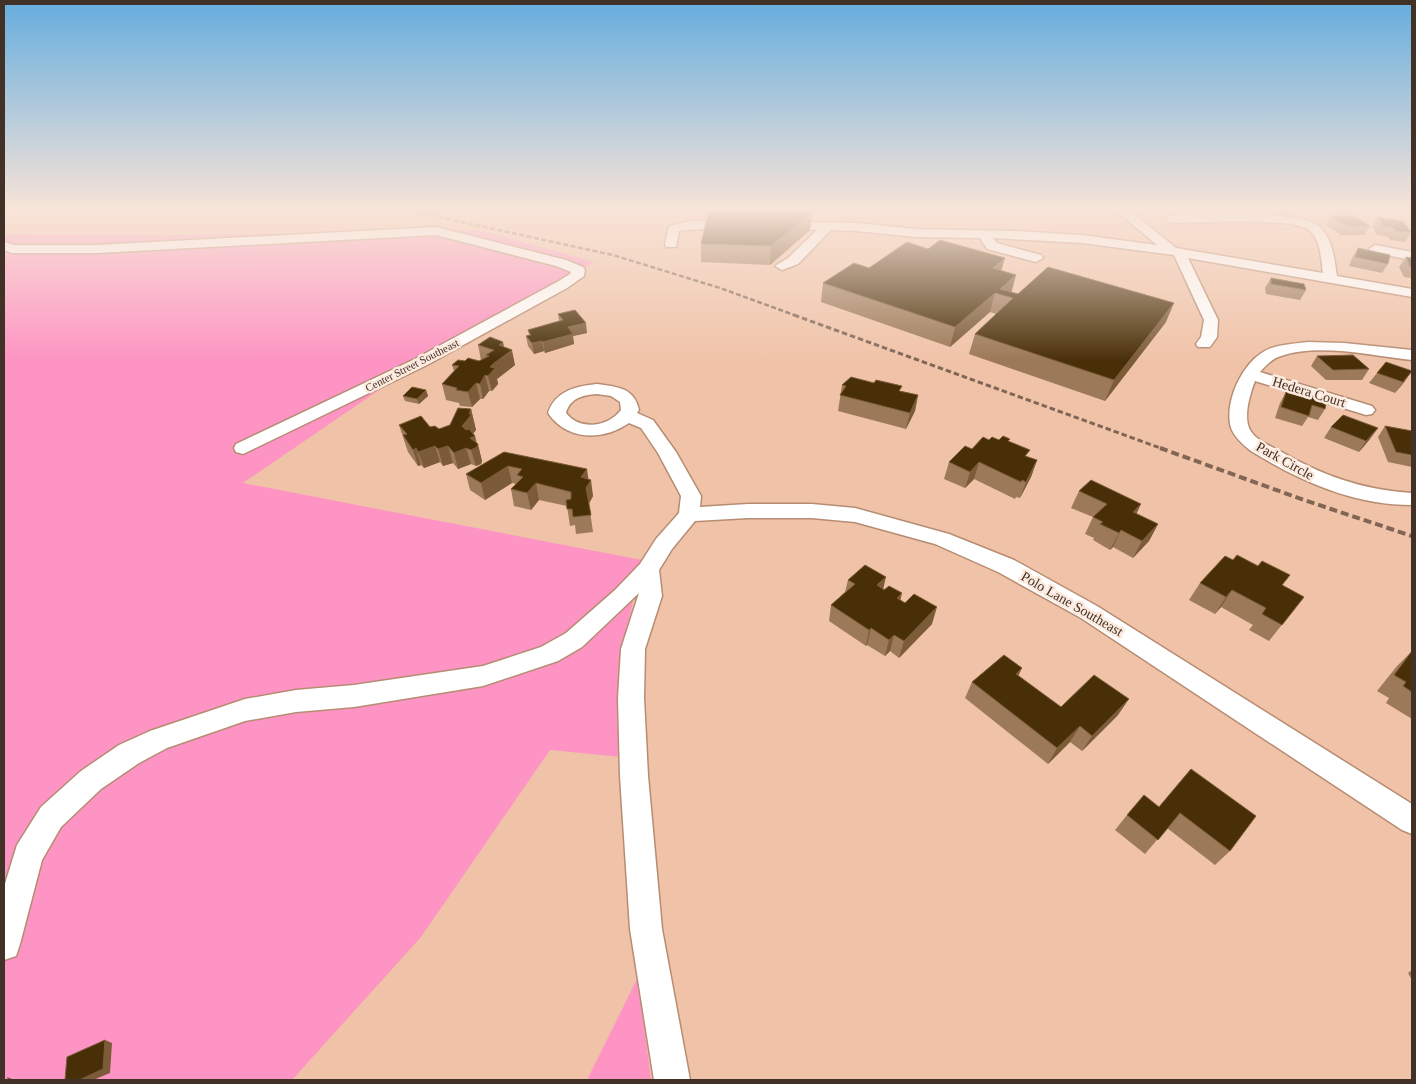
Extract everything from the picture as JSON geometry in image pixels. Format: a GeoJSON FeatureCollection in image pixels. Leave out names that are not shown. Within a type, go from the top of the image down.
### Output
{"type":"FeatureCollection","features":[{"type":"Feature","properties":{"kind":"street","name":"Center Street Southeast"},"geometry":{"type":"LineString","coordinates":[[243,448],[421,362],[534,302],[577,276],[578,270],[548,260]]}},
{"type":"Feature","properties":{"kind":"street"},"geometry":{"type":"LineString","coordinates":[[782,266],[794,260]]}},
{"type":"Feature","properties":{"kind":"street"},"geometry":{"type":"LineString","coordinates":[[1180,260],[1211,320],[1209,337],[1204,344]]}},
{"type":"Feature","properties":{"kind":"street"},"geometry":{"type":"LineString","coordinates":[[1229,260],[1330,274]]}},
{"type":"Feature","properties":{"kind":"street"},"geometry":{"type":"LineString","coordinates":[[1262,260],[1412,292]]}},
{"type":"Feature","properties":{"kind":"street"},"geometry":{"type":"LineString","coordinates":[[1328,260],[1330,274]]}},
{"type":"Feature","properties":{"kind":"street","name":"Park Circle"},"geometry":{"type":"LineString","coordinates":[[1412,355],[1332,348],[1291,349],[1276,352],[1265,357],[1245,386],[1241,399],[1239,424],[1244,436],[1254,445],[1289,466],[1331,484],[1386,497],[1412,499]]}},
{"type":"Feature","properties":{"kind":"street","name":"Hedera Court"},"geometry":{"type":"LineString","coordinates":[[1252,375],[1366,410]]}},
{"type":"Feature","properties":{"kind":"street"},"geometry":{"type":"LineString","coordinates":[[4,944],[28,855],[51,817],[91,780],[129,754],[159,738],[245,710],[296,701],[354,696],[483,676],[549,654],[574,640],[623,596],[648,570],[664,544],[689,515],[691,496],[667,452],[647,424],[627,415]]}},
{"type":"Feature","properties":{"kind":"street","name":"Polo Lane Southeast"},"geometry":{"type":"LineString","coordinates":[[689,515],[748,511],[812,511],[855,515],[942,539],[1006,566],[1090,612],[1412,820]]}},
{"type":"Feature","properties":{"kind":"street"},"geometry":{"type":"LineString","coordinates":[[648,570],[651,596],[633,649],[631,698],[634,776],[646,929],[672,1080]]}},
{"type":"Feature","properties":{"kind":"shaded area"},"geometry":{"type":"Polygon","coordinates":[[[4,260],[585,260],[594,262],[420,362],[243,483],[642,560],[620,660],[621,757],[550,750],[421,937],[292,1080],[4,1080],[4,260]]]}},
{"type":"Feature","properties":{"kind":"shaded area"},"geometry":{"type":"Polygon","coordinates":[[[638,977],[651,1080],[587,1080],[638,977]]]}},
{"type":"Feature","properties":{"kind":"building"},"geometry":{"type":"Polygon","coordinates":[[[881,260],[1003,260],[993,268],[1016,275],[1000,289],[1018,294],[1048,267],[1174,303],[1114,380],[975,334],[1013,298],[995,293],[955,327],[823,283],[854,263],[869,268],[881,260]]]}},
{"type":"Feature","properties":{"kind":"building"},"geometry":{"type":"Polygon","coordinates":[[[1367,260],[1389,260],[1388,264],[1367,260]]]}},
{"type":"Feature","properties":{"kind":"building"},"geometry":{"type":"Polygon","coordinates":[[[1407,260],[1412,260],[1412,268],[1407,260]]]}},
{"type":"Feature","properties":{"kind":"building"},"geometry":{"type":"Polygon","coordinates":[[[1271,278],[1304,284],[1306,290],[1271,284],[1271,278]]]}},
{"type":"Feature","properties":{"kind":"building"},"geometry":{"type":"Polygon","coordinates":[[[575,310],[586,323],[568,327],[573,334],[532,343],[526,336],[531,335],[528,330],[563,320],[558,314],[575,310]]]}},
{"type":"Feature","properties":{"kind":"building"},"geometry":{"type":"Polygon","coordinates":[[[490,337],[503,342],[499,345],[512,350],[490,367],[495,368],[488,376],[485,375],[480,384],[476,383],[468,392],[456,390],[457,388],[442,384],[459,366],[452,365],[458,360],[465,361],[468,358],[479,361],[489,356],[486,355],[494,350],[478,345],[490,337]]]}},
{"type":"Feature","properties":{"kind":"building"},"geometry":{"type":"Polygon","coordinates":[[[1353,355],[1369,369],[1333,370],[1317,356],[1353,355]]]}},
{"type":"Feature","properties":{"kind":"building"},"geometry":{"type":"Polygon","coordinates":[[[1386,362],[1412,371],[1403,382],[1377,373],[1386,362]]]}},
{"type":"Feature","properties":{"kind":"building"},"geometry":{"type":"Polygon","coordinates":[[[851,377],[874,383],[876,380],[902,386],[899,391],[918,395],[910,413],[840,395],[846,386],[842,385],[851,377]]]}},
{"type":"Feature","properties":{"kind":"building"},"geometry":{"type":"Polygon","coordinates":[[[412,387],[426,390],[417,399],[403,396],[412,387]]]}},
{"type":"Feature","properties":{"kind":"building"},"geometry":{"type":"Polygon","coordinates":[[[1286,392],[1305,398],[1306,394],[1327,400],[1325,409],[1312,405],[1309,416],[1281,407],[1286,392]]]}},
{"type":"Feature","properties":{"kind":"building"},"geometry":{"type":"Polygon","coordinates":[[[458,408],[471,409],[469,414],[472,414],[462,426],[466,430],[469,429],[475,436],[470,438],[478,444],[477,447],[471,450],[466,448],[454,453],[448,446],[438,449],[435,446],[418,452],[416,448],[413,450],[403,435],[407,434],[399,425],[421,416],[430,427],[435,426],[439,429],[450,425],[458,408]]]}},
{"type":"Feature","properties":{"kind":"building"},"geometry":{"type":"Polygon","coordinates":[[[1343,415],[1378,428],[1366,441],[1331,427],[1343,415]]]}},
{"type":"Feature","properties":{"kind":"building"},"geometry":{"type":"Polygon","coordinates":[[[1385,426],[1412,431],[1412,455],[1396,452],[1385,426]]]}},
{"type":"Feature","properties":{"kind":"building"},"geometry":{"type":"Polygon","coordinates":[[[1003,436],[1010,439],[1008,441],[1030,450],[1025,456],[1037,460],[1026,482],[1022,480],[1021,482],[979,462],[970,472],[949,462],[965,446],[972,449],[983,437],[989,440],[992,437],[999,440],[1003,436]]]}},
{"type":"Feature","properties":{"kind":"building"},"geometry":{"type":"Polygon","coordinates":[[[504,452],[587,469],[581,477],[591,480],[586,488],[591,515],[573,517],[572,509],[567,509],[566,500],[571,499],[571,492],[536,483],[527,493],[511,489],[523,477],[517,475],[522,469],[508,466],[481,483],[466,474],[504,452]]]}},
{"type":"Feature","properties":{"kind":"building"},"geometry":{"type":"Polygon","coordinates":[[[1091,480],[1141,504],[1133,512],[1158,524],[1142,541],[1121,530],[1119,533],[1100,524],[1103,522],[1093,517],[1107,504],[1079,491],[1091,480]]]}},
{"type":"Feature","properties":{"kind":"building"},"geometry":{"type":"Polygon","coordinates":[[[1237,555],[1258,566],[1262,561],[1290,575],[1282,585],[1304,597],[1282,625],[1262,614],[1266,608],[1232,590],[1226,597],[1200,583],[1225,556],[1233,560],[1237,555]]]}},
{"type":"Feature","properties":{"kind":"building"},"geometry":{"type":"Polygon","coordinates":[[[865,565],[886,577],[877,585],[884,590],[889,586],[902,593],[897,598],[905,603],[914,594],[937,607],[904,641],[894,635],[889,640],[871,628],[869,630],[831,605],[855,584],[848,580],[865,565]]]}},
{"type":"Feature","properties":{"kind":"building"},"geometry":{"type":"Polygon","coordinates":[[[1412,651],[1412,692],[1403,686],[1406,682],[1394,675],[1412,651]]]}},
{"type":"Feature","properties":{"kind":"building"},"geometry":{"type":"Polygon","coordinates":[[[1004,655],[1022,668],[1016,674],[1061,707],[1094,675],[1129,699],[1092,736],[1080,726],[1057,748],[972,682],[1004,655]]]}},
{"type":"Feature","properties":{"kind":"building"},"geometry":{"type":"Polygon","coordinates":[[[1191,769],[1256,816],[1230,851],[1180,813],[1158,840],[1127,815],[1144,795],[1159,807],[1191,769]]]}},
{"type":"Feature","properties":{"kind":"building"},"geometry":{"type":"Polygon","coordinates":[[[105,1040],[103,1069],[79,1080],[65,1080],[67,1057],[105,1040]]]}},
{"type":"Feature","properties":{"kind":"railway"},"geometry":{"type":"LineString","coordinates":[[628,260],[720,288],[797,316]]}},
{"type":"Feature","properties":{"kind":"railway"},"geometry":{"type":"LineString","coordinates":[[794,315],[1163,449]]}},
{"type":"Feature","properties":{"kind":"railway"},"geometry":{"type":"LineString","coordinates":[[1160,448],[1304,500],[1412,536]]}}]}
